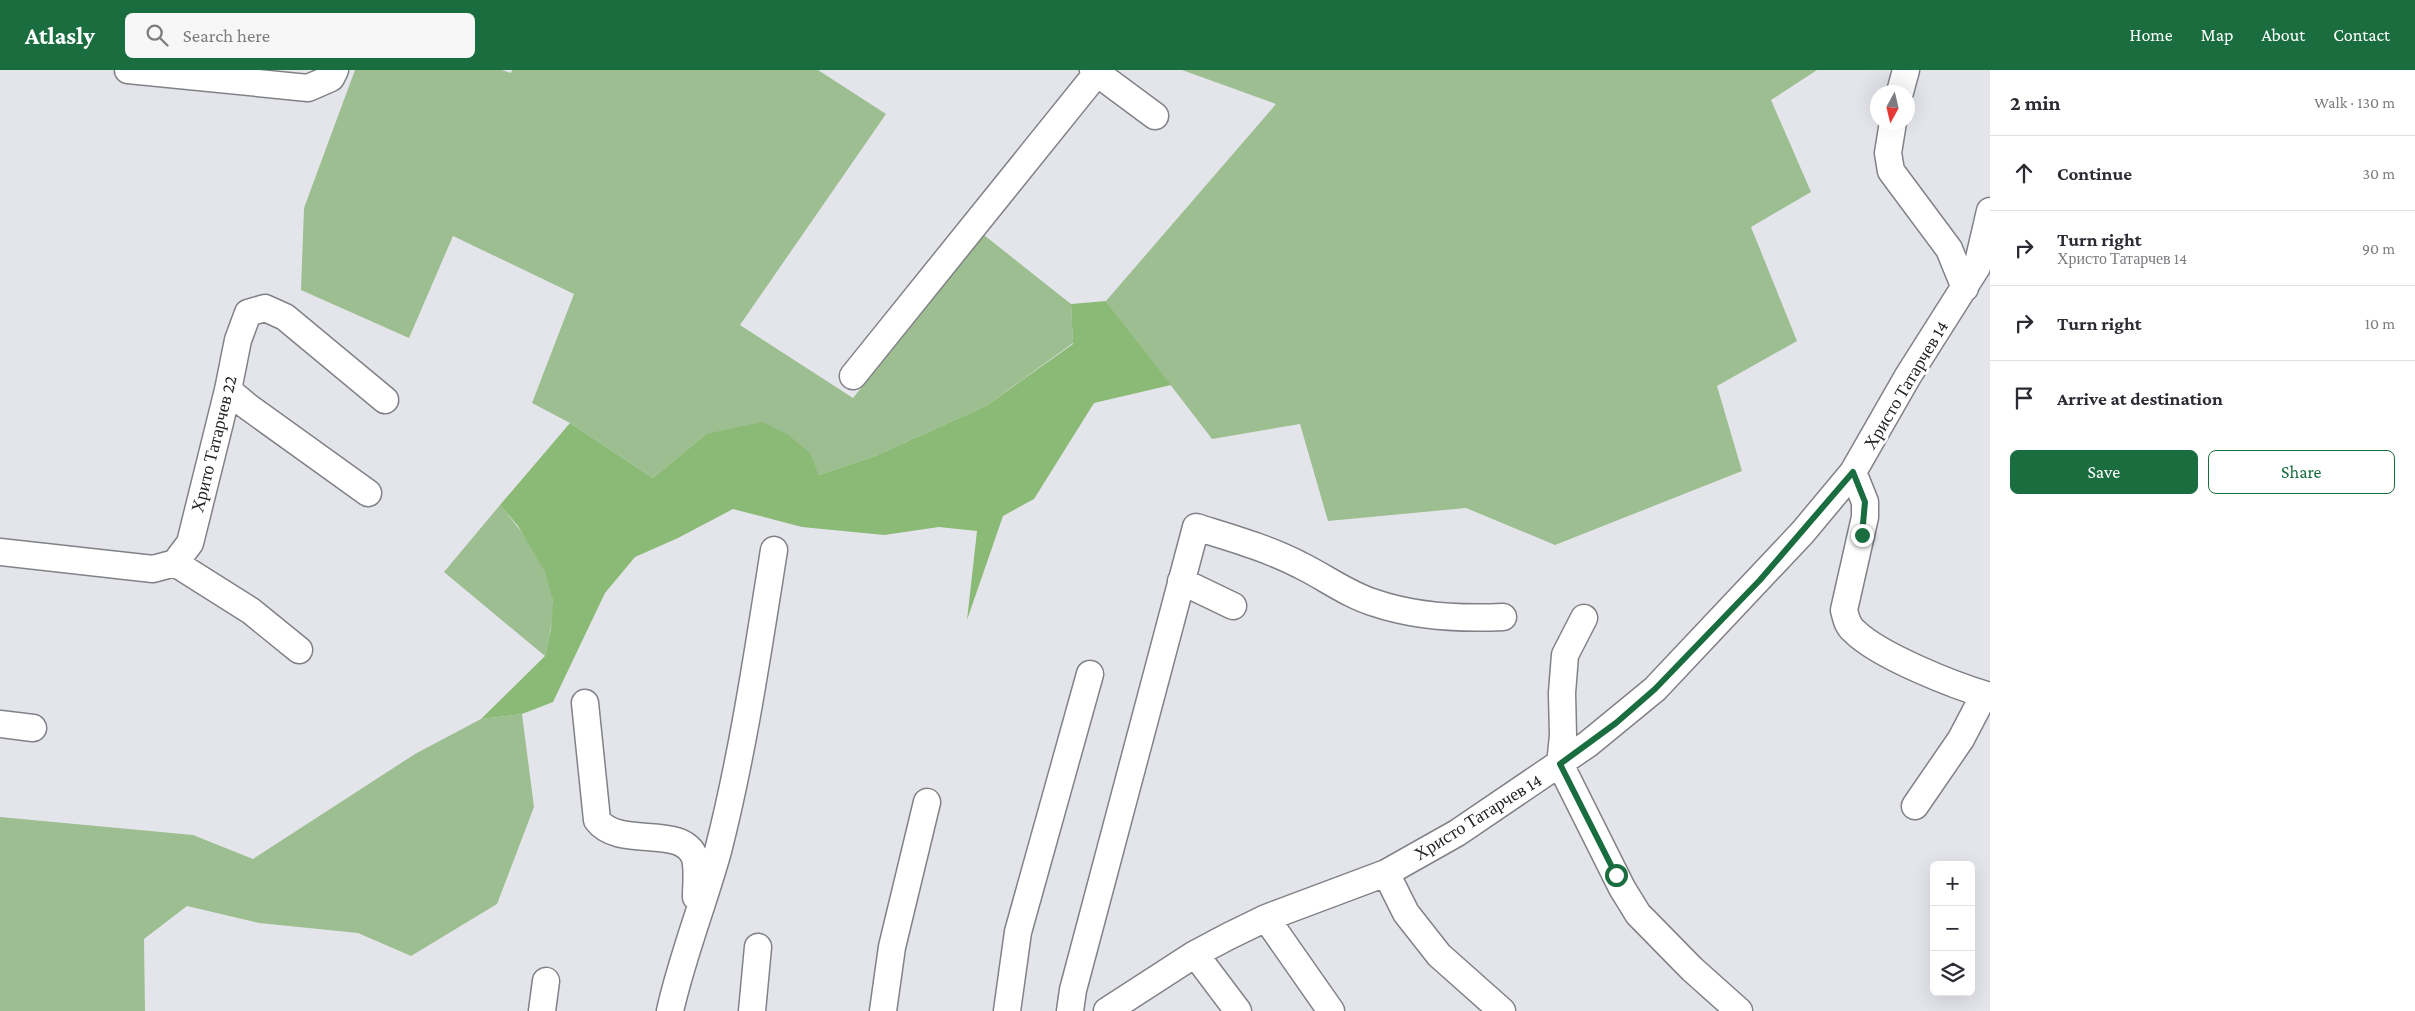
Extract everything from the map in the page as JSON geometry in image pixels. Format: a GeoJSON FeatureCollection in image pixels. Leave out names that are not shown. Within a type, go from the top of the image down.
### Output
{"type":"FeatureCollection","features":[{"type":"Feature","properties":{"kind":"street"},"geometry":{"type":"LineString","coordinates":[[128,70],[308,88],[331,78],[335,70]]}},
{"type":"Feature","properties":{"kind":"street"},"geometry":{"type":"LineString","coordinates":[[1902,85],[1906,70]]}},
{"type":"Feature","properties":{"kind":"street"},"geometry":{"type":"LineString","coordinates":[[853,376],[1095,72],[1155,116]]}},
{"type":"Feature","properties":{"kind":"street"},"geometry":{"type":"LineString","coordinates":[[1892,130],[1888,153],[1891,170],[1949,249],[1965,288]]}},
{"type":"Feature","properties":{"kind":"street","name":"Христо Татарчев 14"},"geometry":{"type":"LineString","coordinates":[[1107,1011],[1195,954],[1266,918],[1386,873],[1457,833],[1560,764],[1616,723],[1655,689],[1803,532],[1853,472],[1908,376],[1977,267],[1990,210]]}},
{"type":"Feature","properties":{"kind":"street","name":"Хрито Татарчев 22"},"geometry":{"type":"LineString","coordinates":[[175,563],[190,543],[228,390],[238,340],[248,313],[265,308],[285,317],[385,400]]}},
{"type":"Feature","properties":{"kind":"street"},"geometry":{"type":"LineString","coordinates":[[228,390],[247,406],[368,493]]}},
{"type":"Feature","properties":{"kind":"street"},"geometry":{"type":"LineString","coordinates":[[1853,472],[1865,502],[1865,517],[1844,610],[1846,621],[1853,631],[1870,644],[1934,676],[1987,696],[1961,739],[1915,806]]}},
{"type":"Feature","properties":{"kind":"street"},"geometry":{"type":"LineString","coordinates":[[1070,1011],[1073,990],[1196,527],[1247,543],[1299,564],[1374,603],[1424,614],[1468,618],[1503,616]]}},
{"type":"Feature","properties":{"kind":"street"},"geometry":{"type":"LineString","coordinates":[[670,1011],[690,937],[717,852],[728,808],[759,645],[774,550]]}},
{"type":"Feature","properties":{"kind":"street"},"geometry":{"type":"LineString","coordinates":[[0,552],[153,569],[175,563],[251,611],[299,650]]}},
{"type":"Feature","properties":{"kind":"street"},"geometry":{"type":"LineString","coordinates":[[1182,581],[1233,606]]}},
{"type":"Feature","properties":{"kind":"street"},"geometry":{"type":"LineString","coordinates":[[1584,618],[1565,655],[1562,693],[1563,736],[1560,764],[1622,888],[1638,914],[1692,969],[1739,1011]]}},
{"type":"Feature","properties":{"kind":"street"},"geometry":{"type":"LineString","coordinates":[[1007,1011],[1018,932],[1090,674]]}},
{"type":"Feature","properties":{"kind":"street"},"geometry":{"type":"LineString","coordinates":[[585,703],[597,820],[603,828],[613,833],[678,841],[688,847],[695,858],[696,872],[696,901],[690,937]]}},
{"type":"Feature","properties":{"kind":"street"},"geometry":{"type":"LineString","coordinates":[[0,724],[33,728]]}},
{"type":"Feature","properties":{"kind":"street"},"geometry":{"type":"LineString","coordinates":[[883,1011],[892,947],[927,802]]}},
{"type":"Feature","properties":{"kind":"street"},"geometry":{"type":"LineString","coordinates":[[1386,873],[1406,913],[1439,955],[1502,1011]]}},
{"type":"Feature","properties":{"kind":"street"},"geometry":{"type":"LineString","coordinates":[[1266,918],[1330,1011]]}},
{"type":"Feature","properties":{"kind":"street"},"geometry":{"type":"LineString","coordinates":[[752,1011],[758,947]]}},
{"type":"Feature","properties":{"kind":"street"},"geometry":{"type":"LineString","coordinates":[[1195,954],[1238,1011]]}},
{"type":"Feature","properties":{"kind":"street"},"geometry":{"type":"LineString","coordinates":[[542,1011],[546,981]]}},
{"type":"Feature","properties":{"kind":"green space"},"geometry":{"type":"Polygon","coordinates":[[[355,70],[502,70],[511,73],[512,70],[818,70],[886,114],[740,325],[853,398],[984,235],[1071,304],[1073,343],[986,406],[875,456],[819,475],[809,453],[789,435],[706,434],[653,478],[570,423],[532,403],[574,294],[453,236],[409,338],[301,290],[304,208],[355,70]]]}},
{"type":"Feature","properties":{"kind":"green space"},"geometry":{"type":"Polygon","coordinates":[[[1182,70],[1817,70],[1771,100],[1811,192],[1751,227],[1797,341],[1717,386],[1742,471],[1555,545],[1466,508],[1328,521],[1300,424],[1212,439],[1106,301],[1276,104],[1182,70]]]}},
{"type":"Feature","properties":{"kind":"green space"},"geometry":{"type":"Polygon","coordinates":[[[1106,301],[1171,385],[1094,403],[1034,499],[1003,516],[967,620],[977,531],[939,527],[884,535],[802,527],[733,509],[678,538],[635,557],[605,593],[553,702],[522,714],[481,719],[545,656],[551,629],[553,601],[545,572],[518,526],[500,505],[570,423],[653,478],[706,434],[762,422],[789,435],[810,453],[819,475],[875,456],[986,406],[1073,344],[1071,304],[1106,301]]]}},
{"type":"Feature","properties":{"kind":"green space"},"geometry":{"type":"Polygon","coordinates":[[[500,505],[534,551],[547,577],[551,590],[552,616],[545,656],[444,572],[500,505]]]}},
{"type":"Feature","properties":{"kind":"green space"},"geometry":{"type":"Polygon","coordinates":[[[522,714],[534,807],[497,904],[411,956],[358,933],[259,923],[187,906],[144,939],[145,1011],[0,1011],[0,817],[193,835],[253,859],[415,754],[481,719],[522,714]]]}},
{"type":"Feature","properties":{"kind":"route"},"geometry":{"type":"LineString","coordinates":[[1616,875],[1560,764],[1616,723],[1655,689],[1760,580],[1853,472],[1865,502],[1862,535]]}}]}
